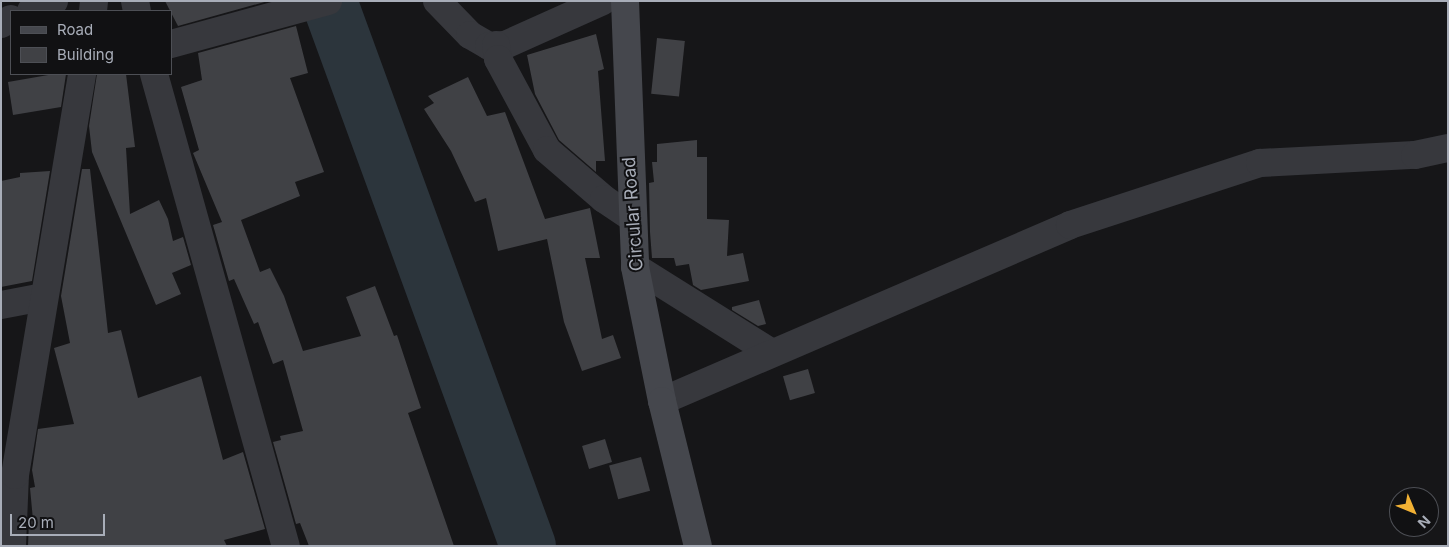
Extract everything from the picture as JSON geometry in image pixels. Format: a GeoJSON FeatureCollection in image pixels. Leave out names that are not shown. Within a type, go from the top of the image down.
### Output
{"type":"FeatureCollection","features":[{"type":"Feature","properties":{"kind":"main road","name":"Circular Road"},"geometry":{"type":"LineString","coordinates":[[625,1],[635,267],[665,412],[698,546]]}},
{"type":"Feature","properties":{"kind":"street"},"geometry":{"type":"LineString","coordinates":[[33,10],[54,1]]}},
{"type":"Feature","properties":{"kind":"street"},"geometry":{"type":"LineString","coordinates":[[436,1],[470,35],[489,46],[505,45],[603,1]]}},
{"type":"Feature","properties":{"kind":"street"},"geometry":{"type":"LineString","coordinates":[[172,44],[318,5]]}},
{"type":"Feature","properties":{"kind":"street"},"geometry":{"type":"LineString","coordinates":[[496,46],[498,60],[547,150],[604,199],[632,218]]}},
{"type":"Feature","properties":{"kind":"street"},"geometry":{"type":"LineString","coordinates":[[12,546],[8,477],[44,297],[82,75]]}},
{"type":"Feature","properties":{"kind":"street"},"geometry":{"type":"LineString","coordinates":[[154,75],[286,546]]}},
{"type":"Feature","properties":{"kind":"street"},"geometry":{"type":"LineString","coordinates":[[665,412],[772,353],[1070,225],[1260,163],[1415,155],[1448,148]]}},
{"type":"Feature","properties":{"kind":"street"},"geometry":{"type":"LineString","coordinates":[[635,267],[772,353]]}},
{"type":"Feature","properties":{"kind":"street"},"geometry":{"type":"LineString","coordinates":[[1,305],[44,297]]}},
{"type":"Feature","properties":{"kind":"building"},"geometry":{"type":"Polygon","coordinates":[[[165,1],[268,1],[178,26],[172,14],[172,10],[170,10],[165,1]]]}},
{"type":"Feature","properties":{"kind":"building"},"geometry":{"type":"Polygon","coordinates":[[[296,26],[308,73],[290,78],[324,172],[295,182],[300,196],[241,220],[260,272],[270,268],[284,296],[303,351],[361,336],[346,297],[375,286],[394,336],[397,335],[421,408],[408,413],[454,546],[309,546],[300,523],[296,524],[273,442],[281,440],[280,436],[303,431],[283,360],[273,364],[258,322],[254,324],[234,279],[229,281],[213,225],[222,222],[193,153],[199,150],[181,87],[202,80],[198,53],[296,26]]]}},
{"type":"Feature","properties":{"kind":"building"},"geometry":{"type":"Polygon","coordinates":[[[596,34],[604,69],[598,71],[605,161],[596,161],[596,172],[559,140],[535,94],[527,55],[596,34]]]}},
{"type":"Feature","properties":{"kind":"building"},"geometry":{"type":"Polygon","coordinates":[[[657,38],[685,41],[679,97],[651,94],[657,38]]]}},
{"type":"Feature","properties":{"kind":"building"},"geometry":{"type":"Polygon","coordinates":[[[48,75],[66,75],[61,107],[13,115],[8,82],[48,75]]]}},
{"type":"Feature","properties":{"kind":"building"},"geometry":{"type":"Polygon","coordinates":[[[97,75],[126,75],[135,147],[126,148],[130,214],[159,200],[168,219],[173,241],[183,237],[191,265],[172,273],[181,294],[156,305],[92,152],[89,126],[97,75]]]}},
{"type":"Feature","properties":{"kind":"building"},"geometry":{"type":"Polygon","coordinates":[[[468,77],[487,116],[505,112],[545,219],[590,208],[600,258],[585,258],[602,339],[613,335],[621,358],[582,371],[564,322],[547,239],[498,251],[486,198],[475,202],[451,151],[424,109],[434,103],[428,96],[468,77]]]}},
{"type":"Feature","properties":{"kind":"building"},"geometry":{"type":"Polygon","coordinates":[[[697,140],[697,157],[707,157],[707,219],[729,220],[727,256],[743,253],[749,281],[701,290],[693,285],[689,264],[676,266],[674,258],[652,258],[649,183],[654,182],[652,162],[657,162],[657,144],[697,140]]]}},
{"type":"Feature","properties":{"kind":"building"},"geometry":{"type":"Polygon","coordinates":[[[82,169],[90,169],[108,333],[121,330],[138,398],[201,376],[223,460],[243,452],[265,529],[224,540],[227,546],[28,546],[29,520],[33,520],[30,488],[35,487],[32,470],[38,429],[74,424],[54,348],[70,343],[61,296],[82,169]]]}},
{"type":"Feature","properties":{"kind":"building"},"geometry":{"type":"Polygon","coordinates":[[[50,171],[32,281],[1,287],[1,181],[20,177],[20,173],[50,171]]]}},
{"type":"Feature","properties":{"kind":"building"},"geometry":{"type":"Polygon","coordinates":[[[759,300],[766,324],[758,326],[732,310],[732,307],[759,300]]]}},
{"type":"Feature","properties":{"kind":"building"},"geometry":{"type":"Polygon","coordinates":[[[808,369],[815,393],[790,400],[783,376],[808,369]]]}},
{"type":"Feature","properties":{"kind":"building"},"geometry":{"type":"Polygon","coordinates":[[[605,439],[612,462],[589,469],[582,446],[605,439]]]}},
{"type":"Feature","properties":{"kind":"building"},"geometry":{"type":"Polygon","coordinates":[[[641,457],[650,491],[618,499],[609,466],[641,457]]]}},
{"type":"Feature","properties":{"kind":"waterway"},"geometry":{"type":"LineString","coordinates":[[329,1],[528,546]]}}]}
